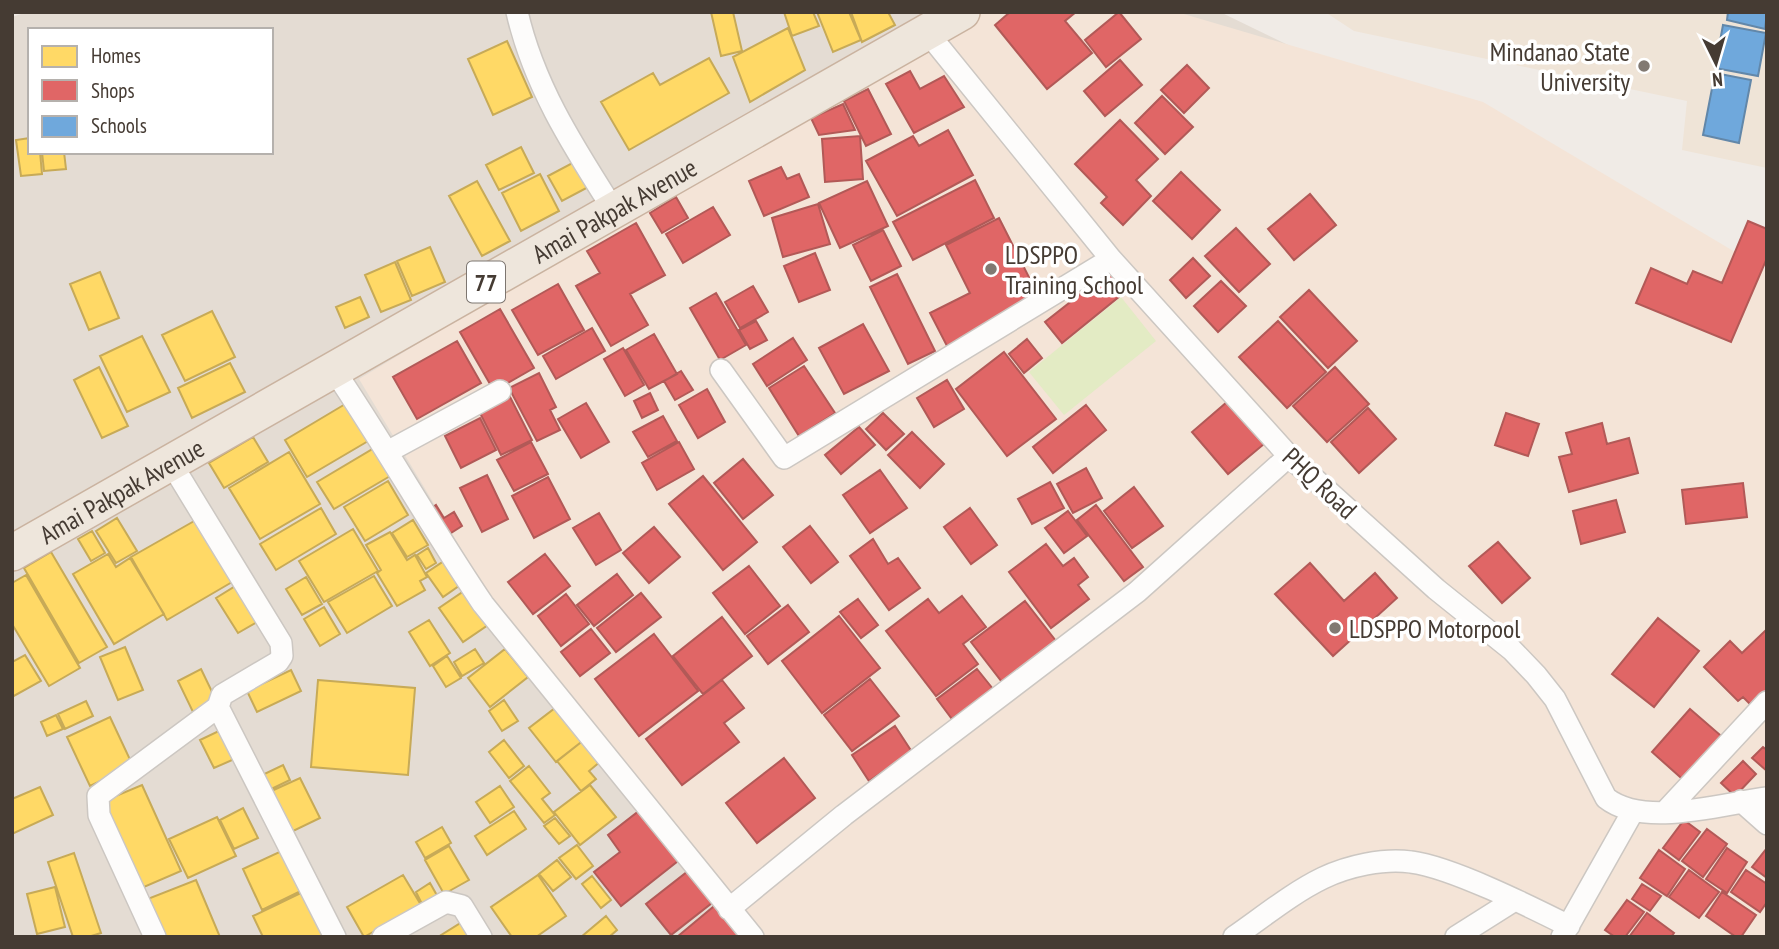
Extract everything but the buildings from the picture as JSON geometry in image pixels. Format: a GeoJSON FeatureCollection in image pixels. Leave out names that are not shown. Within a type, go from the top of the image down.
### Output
{"type":"FeatureCollection","features":[{"type":"Feature","properties":{"kind":"highway","name":"Amai Pakpak Avenue"},"geometry":{"type":"LineString","coordinates":[[12,553],[962,12]]}},
{"type":"Feature","properties":{"kind":"street"},"geometry":{"type":"LineString","coordinates":[[517,12],[533,68],[547,100],[613,209]]}},
{"type":"Feature","properties":{"kind":"street","name":"PHQ Road"},"geometry":{"type":"LineString","coordinates":[[927,32],[1111,259],[1289,456],[1436,590],[1512,650],[1536,675],[1555,699],[1606,799],[1618,808],[1632,813]]}},
{"type":"Feature","properties":{"kind":"street"},"geometry":{"type":"LineString","coordinates":[[721,370],[784,458],[1111,259]]}},
{"type":"Feature","properties":{"kind":"street"},"geometry":{"type":"LineString","coordinates":[[334,370],[389,451],[450,556],[483,604],[752,937]]}},
{"type":"Feature","properties":{"kind":"street"},"geometry":{"type":"LineString","coordinates":[[389,451],[500,391]]}},
{"type":"Feature","properties":{"kind":"street"},"geometry":{"type":"LineString","coordinates":[[729,909],[844,815],[975,719],[1137,592],[1289,456]]}},
{"type":"Feature","properties":{"kind":"street"},"geometry":{"type":"LineString","coordinates":[[155,937],[99,815],[98,796],[218,707],[222,695],[278,662],[283,650],[171,463]]}},
{"type":"Feature","properties":{"kind":"street"},"geometry":{"type":"LineString","coordinates":[[1665,812],[1767,702]]}},
{"type":"Feature","properties":{"kind":"street"},"geometry":{"type":"LineString","coordinates":[[218,707],[335,937]]}},
{"type":"Feature","properties":{"kind":"street"},"geometry":{"type":"LineString","coordinates":[[1234,937],[1322,878],[1349,867],[1385,862],[1411,862],[1447,872],[1513,901],[1566,931],[1632,813],[1665,812],[1767,798]]}},
{"type":"Feature","properties":{"kind":"street"},"geometry":{"type":"LineString","coordinates":[[1741,802],[1767,824]]}},
{"type":"Feature","properties":{"kind":"street"},"geometry":{"type":"LineString","coordinates":[[1456,937],[1513,901]]}},
{"type":"Feature","properties":{"kind":"street"},"geometry":{"type":"LineString","coordinates":[[383,937],[446,902],[462,906],[481,937]]}},
{"type":"Feature","properties":{"kind":"shaded area"},"geometry":{"type":"Polygon","coordinates":[[[27,12],[1220,12],[1582,188],[1767,937],[12,937],[12,17],[27,12]]]}},
{"type":"Feature","properties":{"kind":"shaded area"},"geometry":{"type":"Polygon","coordinates":[[[972,12],[1177,12],[1483,102],[1767,271],[1767,937],[737,937],[486,590],[359,379],[972,12]]]}},
{"type":"Feature","properties":{"kind":"shaded area","name":"Mindanao State University"},"geometry":{"type":"Polygon","coordinates":[[[1325,12],[1767,12],[1767,168],[1682,150],[1687,101],[1354,31],[1325,12]]]}},
{"type":"Feature","properties":{"kind":"green space"},"geometry":{"type":"Polygon","coordinates":[[[1121,297],[1156,341],[1064,415],[1029,372],[1121,297]]]}},
{"type":"Feature","properties":{"kind":"place","name":"Mindanao State University"},"geometry":{"type":"Point","coordinates":[1644,66]}},
{"type":"Feature","properties":{"kind":"place","name":"LDSPPO Training School"},"geometry":{"type":"Point","coordinates":[991,269]}},
{"type":"Feature","properties":{"kind":"place","name":"LDSPPO Motorpool"},"geometry":{"type":"Point","coordinates":[1335,628]}}]}
